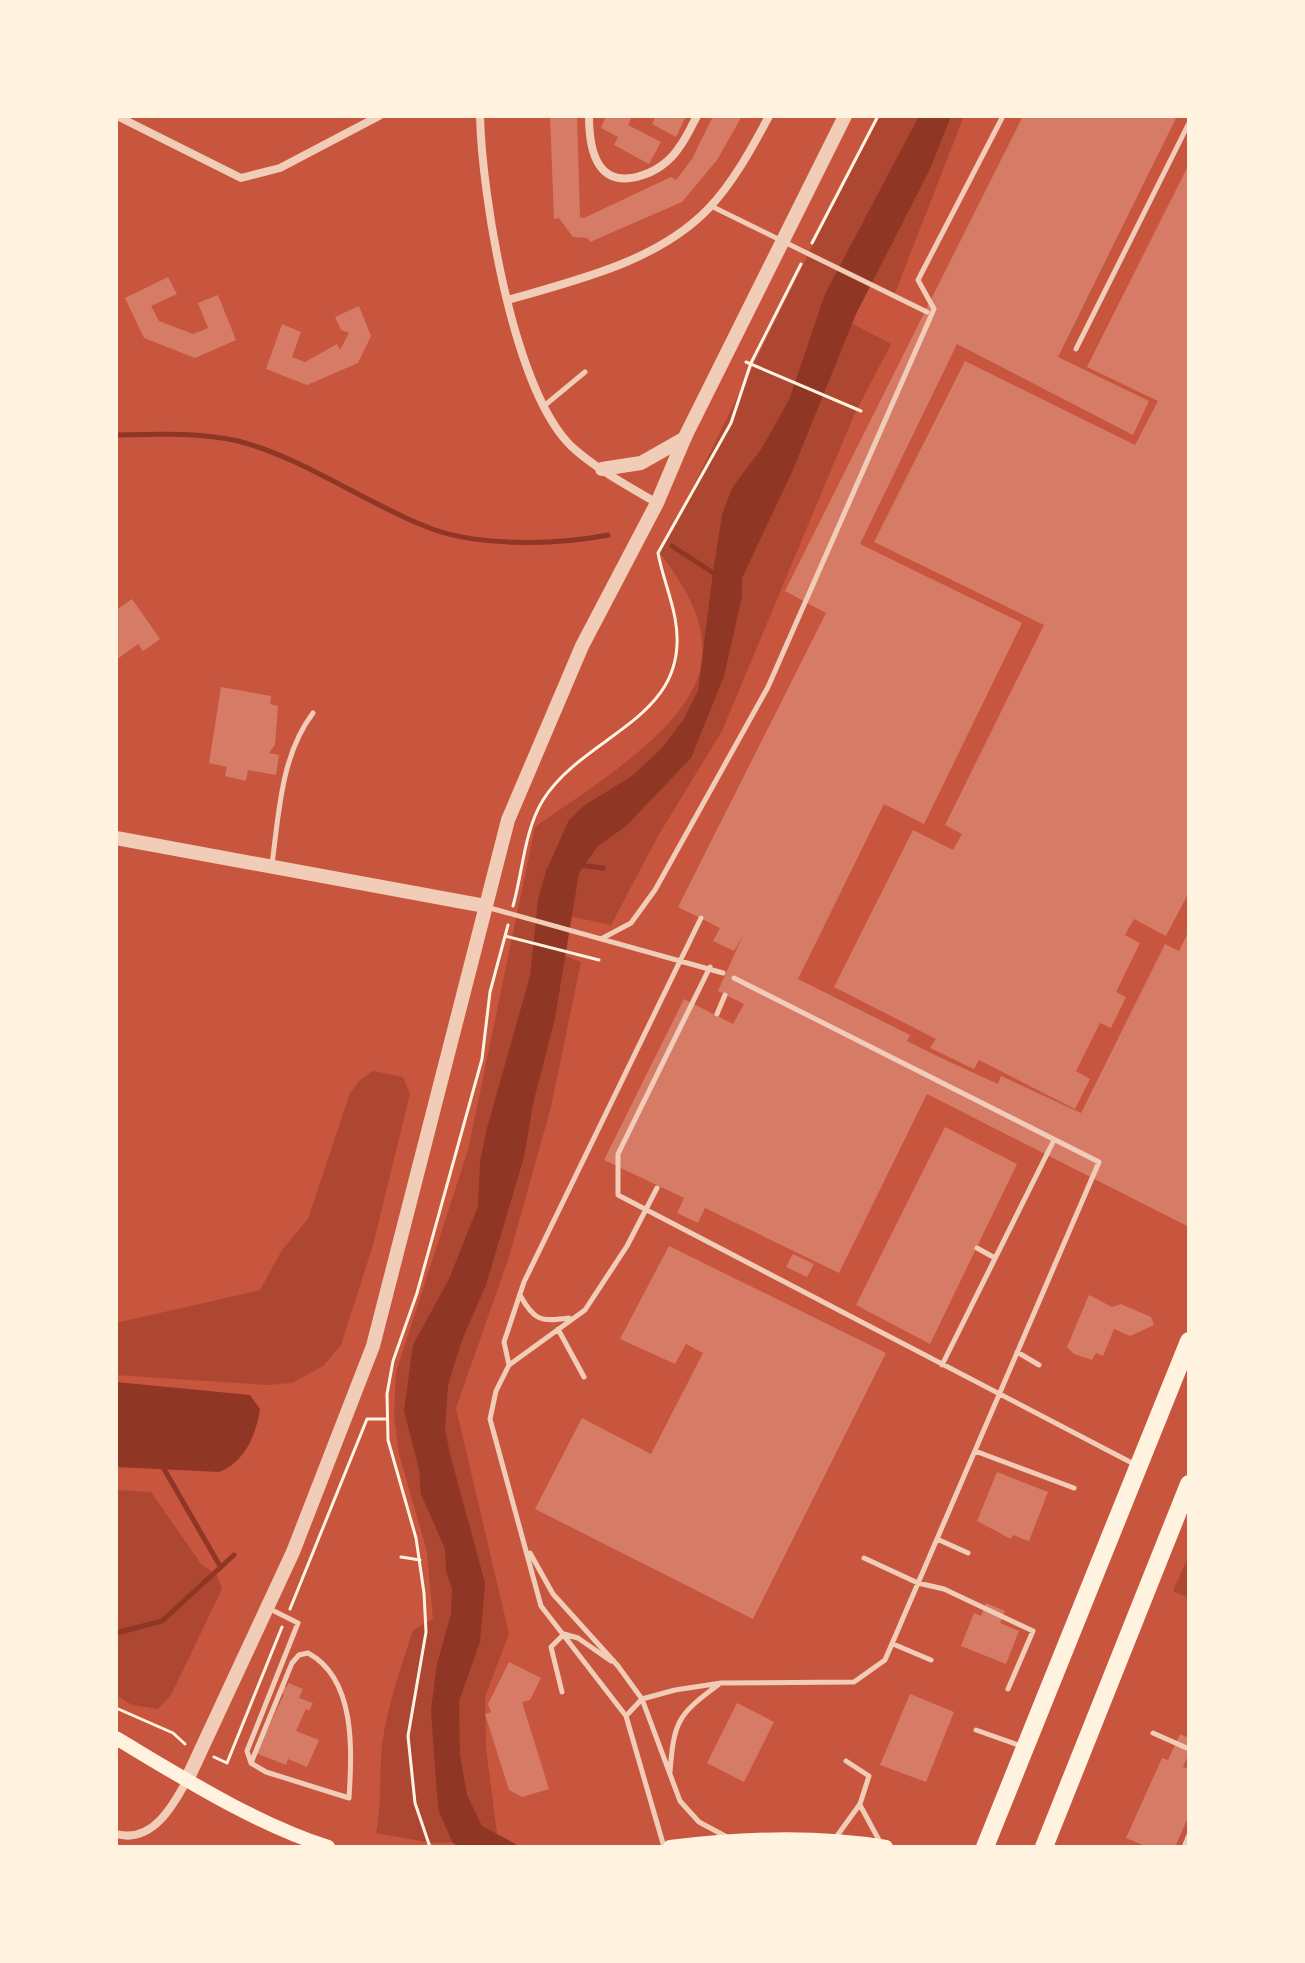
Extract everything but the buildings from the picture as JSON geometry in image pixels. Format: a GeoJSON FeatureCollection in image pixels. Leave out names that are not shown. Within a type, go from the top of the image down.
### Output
{"type":"FeatureCollection","features":[{"type":"Feature","properties":{"kind":"highway"},"geometry":{"type":"LineString","coordinates":[[985,1847],[1189,1341]]}},
{"type":"Feature","properties":{"kind":"highway"},"geometry":{"type":"LineString","coordinates":[[1044,1847],[1189,1484]]}},
{"type":"Feature","properties":{"kind":"main road"},"geometry":{"type":"LineString","coordinates":[[116,1738],[187,1780],[304,1839],[328,1847]]}},
{"type":"Feature","properties":{"kind":"main road"},"geometry":{"type":"LineString","coordinates":[[667,1847],[732,1839],[833,1840],[884,1847]]}},
{"type":"Feature","properties":{"kind":"street"},"geometry":{"type":"LineString","coordinates":[[117,116],[241,178],[304,158],[379,116]]}},
{"type":"Feature","properties":{"kind":"street"},"geometry":{"type":"LineString","coordinates":[[480,116],[481,152],[508,300],[543,406],[570,445],[657,503]]}},
{"type":"Feature","properties":{"kind":"street"},"geometry":{"type":"LineString","coordinates":[[589,116],[597,165],[611,178],[626,181],[655,171],[678,151],[697,116]]}},
{"type":"Feature","properties":{"kind":"street"},"geometry":{"type":"LineString","coordinates":[[508,300],[573,281],[656,249],[711,206],[749,153],[769,116]]}},
{"type":"Feature","properties":{"kind":"street"},"geometry":{"type":"LineString","coordinates":[[116,1834],[148,1831],[169,1812],[267,1608],[373,1346],[508,820],[576,661],[657,503],[685,437],[845,116]]}},
{"type":"Feature","properties":{"kind":"street"},"geometry":{"type":"LineString","coordinates":[[602,469],[641,463],[685,437]]}},
{"type":"Feature","properties":{"kind":"street"},"geometry":{"type":"LineString","coordinates":[[116,838],[485,906]]}},
{"type":"Feature","properties":{"kind":"lane"},"geometry":{"type":"LineString","coordinates":[[601,939],[631,923],[655,890],[768,687],[934,309],[918,280],[1003,116]]}},
{"type":"Feature","properties":{"kind":"lane"},"geometry":{"type":"LineString","coordinates":[[1076,349],[1189,123]]}},
{"type":"Feature","properties":{"kind":"lane"},"geometry":{"type":"LineString","coordinates":[[711,206],[927,312]]}},
{"type":"Feature","properties":{"kind":"lane"},"geometry":{"type":"LineString","coordinates":[[543,406],[585,372]]}},
{"type":"Feature","properties":{"kind":"lane"},"geometry":{"type":"LineString","coordinates":[[272,868],[290,754],[300,730],[313,713]]}},
{"type":"Feature","properties":{"kind":"lane"},"geometry":{"type":"LineString","coordinates":[[485,906],[723,973]]}},
{"type":"Feature","properties":{"kind":"lane"},"geometry":{"type":"LineString","coordinates":[[509,1365],[504,1342],[520,1294],[701,918]]}},
{"type":"Feature","properties":{"kind":"lane"},"geometry":{"type":"LineString","coordinates":[[710,967],[618,1154],[618,1195],[645,1212],[1139,1466]]}},
{"type":"Feature","properties":{"kind":"lane"},"geometry":{"type":"LineString","coordinates":[[626,1716],[642,1699],[721,1683],[854,1682],[885,1660],[1099,1162],[734,978]]}},
{"type":"Feature","properties":{"kind":"lane"},"geometry":{"type":"LineString","coordinates":[[717,1014],[725,995]]}},
{"type":"Feature","properties":{"kind":"lane"},"geometry":{"type":"LineString","coordinates":[[942,1365],[1054,1140]]}},
{"type":"Feature","properties":{"kind":"lane"},"geometry":{"type":"LineString","coordinates":[[657,1188],[606,1282],[585,1310],[509,1365],[496,1391],[490,1419],[541,1606],[626,1716],[667,1847]]}},
{"type":"Feature","properties":{"kind":"lane"},"geometry":{"type":"LineString","coordinates":[[977,1248],[995,1258]]}},
{"type":"Feature","properties":{"kind":"lane"},"geometry":{"type":"LineString","coordinates":[[520,1294],[531,1314],[547,1321],[574,1317]]}},
{"type":"Feature","properties":{"kind":"lane"},"geometry":{"type":"LineString","coordinates":[[558,1328],[584,1377]]}},
{"type":"Feature","properties":{"kind":"lane"},"geometry":{"type":"LineString","coordinates":[[1017,1352],[1039,1365]]}},
{"type":"Feature","properties":{"kind":"lane"},"geometry":{"type":"LineString","coordinates":[[975,1451],[1074,1488]]}},
{"type":"Feature","properties":{"kind":"lane"},"geometry":{"type":"LineString","coordinates":[[937,1539],[968,1553]]}},
{"type":"Feature","properties":{"kind":"lane"},"geometry":{"type":"LineString","coordinates":[[526,1546],[553,1594],[618,1666],[642,1699],[680,1801],[694,1817],[732,1839]]}},
{"type":"Feature","properties":{"kind":"lane"},"geometry":{"type":"LineString","coordinates":[[864,1558],[918,1583],[944,1589],[1033,1631],[1008,1689]]}},
{"type":"Feature","properties":{"kind":"lane"},"geometry":{"type":"LineString","coordinates":[[251,1763],[292,1663],[299,1655],[308,1653],[322,1661],[336,1680],[345,1705],[349,1798],[266,1772],[251,1763],[247,1751],[298,1623],[267,1608]]}},
{"type":"Feature","properties":{"kind":"lane"},"geometry":{"type":"LineString","coordinates":[[564,1634],[578,1638],[618,1666]]}},
{"type":"Feature","properties":{"kind":"lane"},"geometry":{"type":"LineString","coordinates":[[562,1692],[551,1647],[564,1634]]}},
{"type":"Feature","properties":{"kind":"lane"},"geometry":{"type":"LineString","coordinates":[[893,1644],[931,1660]]}},
{"type":"Feature","properties":{"kind":"lane"},"geometry":{"type":"LineString","coordinates":[[669,1773],[673,1730],[691,1705],[721,1683]]}},
{"type":"Feature","properties":{"kind":"lane"},"geometry":{"type":"LineString","coordinates":[[976,1730],[1025,1748]]}},
{"type":"Feature","properties":{"kind":"lane"},"geometry":{"type":"LineString","coordinates":[[1153,1733],[1189,1749]]}},
{"type":"Feature","properties":{"kind":"lane"},"geometry":{"type":"LineString","coordinates":[[833,1840],[860,1804],[869,1776],[846,1761]]}},
{"type":"Feature","properties":{"kind":"lane"},"geometry":{"type":"LineString","coordinates":[[860,1804],[884,1847]]}},
{"type":"Feature","properties":{"kind":"lane"},"geometry":{"type":"LineString","coordinates":[[1184,1847],[1189,1835]]}},
{"type":"Feature","properties":{"kind":"path"},"geometry":{"type":"LineString","coordinates":[[515,897],[529,835],[544,800],[569,772],[644,712],[669,685],[677,656],[676,619],[658,553],[731,423],[748,362],[878,116]]}},
{"type":"Feature","properties":{"kind":"path"},"geometry":{"type":"LineString","coordinates":[[748,362],[861,411]]}},
{"type":"Feature","properties":{"kind":"path"},"geometry":{"type":"LineString","coordinates":[[430,1847],[415,1803],[408,1736],[426,1632],[420,1560],[388,1440],[386,1419],[393,1361],[417,1293],[482,1059],[490,992],[505,936],[599,960]]}},
{"type":"Feature","properties":{"kind":"path"},"geometry":{"type":"LineString","coordinates":[[293,1600],[367,1419],[386,1419]]}},
{"type":"Feature","properties":{"kind":"path"},"geometry":{"type":"LineString","coordinates":[[401,1557],[420,1560]]}},
{"type":"Feature","properties":{"kind":"path"},"geometry":{"type":"LineString","coordinates":[[223,1761],[227,1763],[283,1626]]}},
{"type":"Feature","properties":{"kind":"path"},"geometry":{"type":"LineString","coordinates":[[116,1708],[173,1733],[186,1745]]}},
{"type":"Feature","properties":{"kind":"shaded area"},"geometry":{"type":"Polygon","coordinates":[[[877,116],[964,116],[893,298],[864,283],[849,322],[891,344],[854,415],[722,731],[658,836],[611,925],[569,916],[558,953],[581,962],[551,1107],[509,1257],[456,1408],[509,1634],[485,1697],[486,1748],[498,1841],[432,1843],[376,1833],[382,1745],[391,1701],[413,1630],[433,1619],[427,1552],[399,1454],[394,1417],[396,1372],[468,1150],[535,827],[632,757],[677,713],[692,690],[703,650],[698,620],[686,591],[660,553],[877,116]]]}},
{"type":"Feature","properties":{"kind":"shaded area"},"geometry":{"type":"Polygon","coordinates":[[[919,116],[951,116],[930,169],[856,314],[792,472],[742,578],[742,596],[724,676],[691,758],[626,826],[597,847],[579,873],[555,1018],[533,1104],[524,1157],[486,1285],[462,1340],[448,1385],[445,1429],[485,1583],[480,1642],[459,1701],[460,1755],[467,1795],[482,1826],[521,1847],[459,1847],[453,1843],[439,1812],[437,1795],[431,1710],[437,1664],[451,1614],[452,1589],[446,1571],[445,1549],[421,1494],[419,1469],[404,1411],[413,1345],[449,1279],[478,1206],[480,1162],[530,976],[538,900],[546,871],[569,820],[585,805],[632,776],[662,748],[683,720],[698,691],[722,515],[732,488],[762,448],[789,400],[825,294],[919,116]]]}},
{"type":"Feature","properties":{"kind":"shaded area"},"geometry":{"type":"Polygon","coordinates":[[[373,1071],[403,1077],[410,1094],[373,1245],[341,1345],[323,1366],[292,1383],[267,1385],[116,1375],[116,1323],[260,1290],[282,1250],[308,1219],[350,1093],[360,1080],[373,1071]]]}},
{"type":"Feature","properties":{"kind":"shaded area"},"geometry":{"type":"Polygon","coordinates":[[[116,1382],[250,1395],[260,1409],[256,1428],[242,1455],[219,1472],[116,1467],[116,1382]]]}},
{"type":"Feature","properties":{"kind":"shaded area"},"geometry":{"type":"Polygon","coordinates":[[[116,1490],[151,1492],[201,1564],[217,1575],[222,1589],[171,1695],[158,1709],[132,1705],[116,1695],[116,1490]]]}},
{"type":"Feature","properties":{"kind":"shaded area"},"geometry":{"type":"Polygon","coordinates":[[[1189,1555],[1189,1598],[1173,1591],[1189,1555]]]}},
{"type":"Feature","properties":{"kind":"waterway"},"geometry":{"type":"LineString","coordinates":[[116,435],[193,435],[238,441],[311,470],[403,517],[469,538],[541,542],[608,535]]}},
{"type":"Feature","properties":{"kind":"waterway"},"geometry":{"type":"LineString","coordinates":[[672,546],[718,576]]}},
{"type":"Feature","properties":{"kind":"waterway"},"geometry":{"type":"LineString","coordinates":[[580,865],[603,868]]}},
{"type":"Feature","properties":{"kind":"waterway"},"geometry":{"type":"LineString","coordinates":[[164,1469],[220,1566]]}},
{"type":"Feature","properties":{"kind":"waterway"},"geometry":{"type":"LineString","coordinates":[[116,1633],[162,1621],[234,1555]]}}]}
